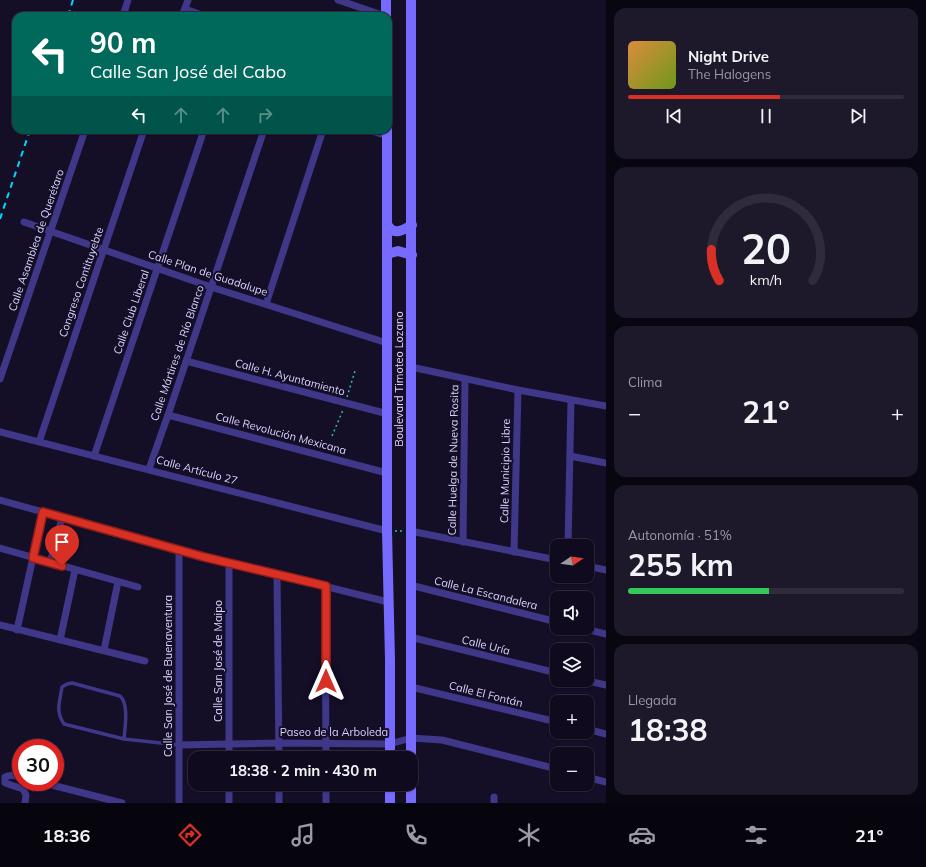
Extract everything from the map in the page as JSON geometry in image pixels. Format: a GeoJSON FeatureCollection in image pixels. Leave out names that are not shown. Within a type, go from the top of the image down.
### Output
{"type":"FeatureCollection","features":[{"type":"Feature","properties":{"kind":"main road"},"geometry":{"type":"LineString","coordinates":[[386,0],[386,12]]}},
{"type":"Feature","properties":{"kind":"main road","name":"Boulevard Timoteo Lozano"},"geometry":{"type":"LineString","coordinates":[[411,0],[411,751]]}},
{"type":"Feature","properties":{"kind":"main road","name":"Boulevard Timoteo Lozano"},"geometry":{"type":"LineString","coordinates":[[387,134],[387,531],[390,751]]}},
{"type":"Feature","properties":{"kind":"main road"},"geometry":{"type":"LineString","coordinates":[[386,224],[389,229],[394,232],[398,232],[412,225]]}},
{"type":"Feature","properties":{"kind":"main road"},"geometry":{"type":"LineString","coordinates":[[387,254],[398,251],[412,255]]}},
{"type":"Feature","properties":{"kind":"main road"},"geometry":{"type":"LineString","coordinates":[[390,791],[390,803]]}},
{"type":"Feature","properties":{"kind":"main road"},"geometry":{"type":"LineString","coordinates":[[411,791],[411,803]]}},
{"type":"Feature","properties":{"kind":"street"},"geometry":{"type":"LineString","coordinates":[[124,12],[128,0]]}},
{"type":"Feature","properties":{"kind":"street"},"geometry":{"type":"LineString","coordinates":[[184,12],[188,0]]}},
{"type":"Feature","properties":{"kind":"street"},"geometry":{"type":"LineString","coordinates":[[338,0],[374,12]]}},
{"type":"Feature","properties":{"kind":"street","name":"Calle Asamblea de Querétaro"},"geometry":{"type":"LineString","coordinates":[[0,379],[84,134]]}},
{"type":"Feature","properties":{"kind":"street","name":"Congreso Contituyebte"},"geometry":{"type":"LineString","coordinates":[[39,442],[143,134]]}},
{"type":"Feature","properties":{"kind":"street","name":"Calle Club Liberal"},"geometry":{"type":"LineString","coordinates":[[94,456],[203,134]]}},
{"type":"Feature","properties":{"kind":"street","name":"Calle Mártires de Río Blanco"},"geometry":{"type":"LineString","coordinates":[[149,469],[263,134]]}},
{"type":"Feature","properties":{"kind":"street"},"geometry":{"type":"LineString","coordinates":[[266,304],[322,134]]}},
{"type":"Feature","properties":{"kind":"street","name":"Calle Plan de Guadalupe"},"geometry":{"type":"LineString","coordinates":[[24,222],[211,287],[387,343]]}},
{"type":"Feature","properties":{"kind":"street","name":"Calle H. Ayuntamiento"},"geometry":{"type":"LineString","coordinates":[[186,361],[388,414]]}},
{"type":"Feature","properties":{"kind":"street"},"geometry":{"type":"LineString","coordinates":[[411,367],[518,390],[606,406]]}},
{"type":"Feature","properties":{"kind":"street","name":"Calle Huelga de Nueva Rosita"},"geometry":{"type":"LineString","coordinates":[[463,542],[465,379]]}},
{"type":"Feature","properties":{"kind":"street","name":"Calle Municipio Libre"},"geometry":{"type":"LineString","coordinates":[[514,552],[518,390]]}},
{"type":"Feature","properties":{"kind":"street"},"geometry":{"type":"LineString","coordinates":[[568,539],[571,400]]}},
{"type":"Feature","properties":{"kind":"street","name":"Calle Revolución Mexicana"},"geometry":{"type":"LineString","coordinates":[[168,415],[387,473]]}},
{"type":"Feature","properties":{"kind":"street","name":"Calle Artículo 27"},"geometry":{"type":"LineString","coordinates":[[0,432],[387,531]]}},
{"type":"Feature","properties":{"kind":"street"},"geometry":{"type":"LineString","coordinates":[[570,456],[606,463]]}},
{"type":"Feature","properties":{"kind":"street"},"geometry":{"type":"LineString","coordinates":[[0,500],[277,576],[326,586],[388,602]]}},
{"type":"Feature","properties":{"kind":"street"},"geometry":{"type":"LineString","coordinates":[[17,630],[43,512]]}},
{"type":"Feature","properties":{"kind":"street"},"geometry":{"type":"LineString","coordinates":[[50,563],[62,518]]}},
{"type":"Feature","properties":{"kind":"street"},"geometry":{"type":"LineString","coordinates":[[410,531],[550,559]]}},
{"type":"Feature","properties":{"kind":"street"},"geometry":{"type":"LineString","coordinates":[[0,548],[138,587]]}},
{"type":"Feature","properties":{"kind":"street","name":"Calle San José de Buenaventura"},"geometry":{"type":"LineString","coordinates":[[179,550],[179,803]]}},
{"type":"Feature","properties":{"kind":"street","name":"Calle San José de Maipo"},"geometry":{"type":"LineString","coordinates":[[229,563],[230,751]]}},
{"type":"Feature","properties":{"kind":"street"},"geometry":{"type":"LineString","coordinates":[[594,567],[606,570]]}},
{"type":"Feature","properties":{"kind":"street"},"geometry":{"type":"LineString","coordinates":[[60,640],[75,570]]}},
{"type":"Feature","properties":{"kind":"street"},"geometry":{"type":"LineString","coordinates":[[277,576],[279,751]]}},
{"type":"Feature","properties":{"kind":"street"},"geometry":{"type":"LineString","coordinates":[[104,650],[118,582]]}},
{"type":"Feature","properties":{"kind":"street"},"geometry":{"type":"LineString","coordinates":[[326,586],[326,751]]}},
{"type":"Feature","properties":{"kind":"street","name":"Calle La Escandalera"},"geometry":{"type":"LineString","coordinates":[[410,586],[550,620]]}},
{"type":"Feature","properties":{"kind":"street"},"geometry":{"type":"LineString","coordinates":[[0,625],[145,661]]}},
{"type":"Feature","properties":{"kind":"street"},"geometry":{"type":"LineString","coordinates":[[594,631],[606,634]]}},
{"type":"Feature","properties":{"kind":"street","name":"Calle Uría"},"geometry":{"type":"LineString","coordinates":[[410,637],[550,671]]}},
{"type":"Feature","properties":{"kind":"street"},"geometry":{"type":"LineString","coordinates":[[594,682],[606,685]]}},
{"type":"Feature","properties":{"kind":"street","name":"Calle El Fontán"},"geometry":{"type":"LineString","coordinates":[[410,687],[550,720]]}},
{"type":"Feature","properties":{"kind":"street"},"geometry":{"type":"LineString","coordinates":[[594,731],[606,734]]}},
{"type":"Feature","properties":{"kind":"street","name":"Paseo de la Arboleda"},"geometry":{"type":"LineString","coordinates":[[179,745],[230,743],[390,744],[411,738],[442,740],[550,767]]}},
{"type":"Feature","properties":{"kind":"street"},"geometry":{"type":"LineString","coordinates":[[12,776],[5,777],[2,784],[23,789],[26,793],[25,803]]}},
{"type":"Feature","properties":{"kind":"street"},"geometry":{"type":"LineString","coordinates":[[594,779],[606,782]]}},
{"type":"Feature","properties":{"kind":"street"},"geometry":{"type":"LineString","coordinates":[[64,788],[122,803]]}},
{"type":"Feature","properties":{"kind":"street"},"geometry":{"type":"LineString","coordinates":[[229,791],[229,803]]}},
{"type":"Feature","properties":{"kind":"street"},"geometry":{"type":"LineString","coordinates":[[279,791],[279,803]]}},
{"type":"Feature","properties":{"kind":"street"},"geometry":{"type":"LineString","coordinates":[[326,791],[326,803]]}},
{"type":"Feature","properties":{"kind":"lane"},"geometry":{"type":"LineString","coordinates":[[124,739],[125,704],[120,696],[72,683],[62,687],[58,710],[60,718],[64,724],[124,739],[179,745]]}},
{"type":"Feature","properties":{"kind":"path"},"geometry":{"type":"LineString","coordinates":[[387,531],[410,531]]}},
{"type":"Feature","properties":{"kind":"railway"},"geometry":{"type":"LineString","coordinates":[[69,12],[73,0]]}},
{"type":"Feature","properties":{"kind":"railway"},"geometry":{"type":"LineString","coordinates":[[0,219],[29,134]]}},
{"type":"Feature","properties":{"kind":"route"},"geometry":{"type":"LineString","coordinates":[[62,566],[33,558],[43,512],[204,557],[277,576],[326,586],[326,681]]}}]}
